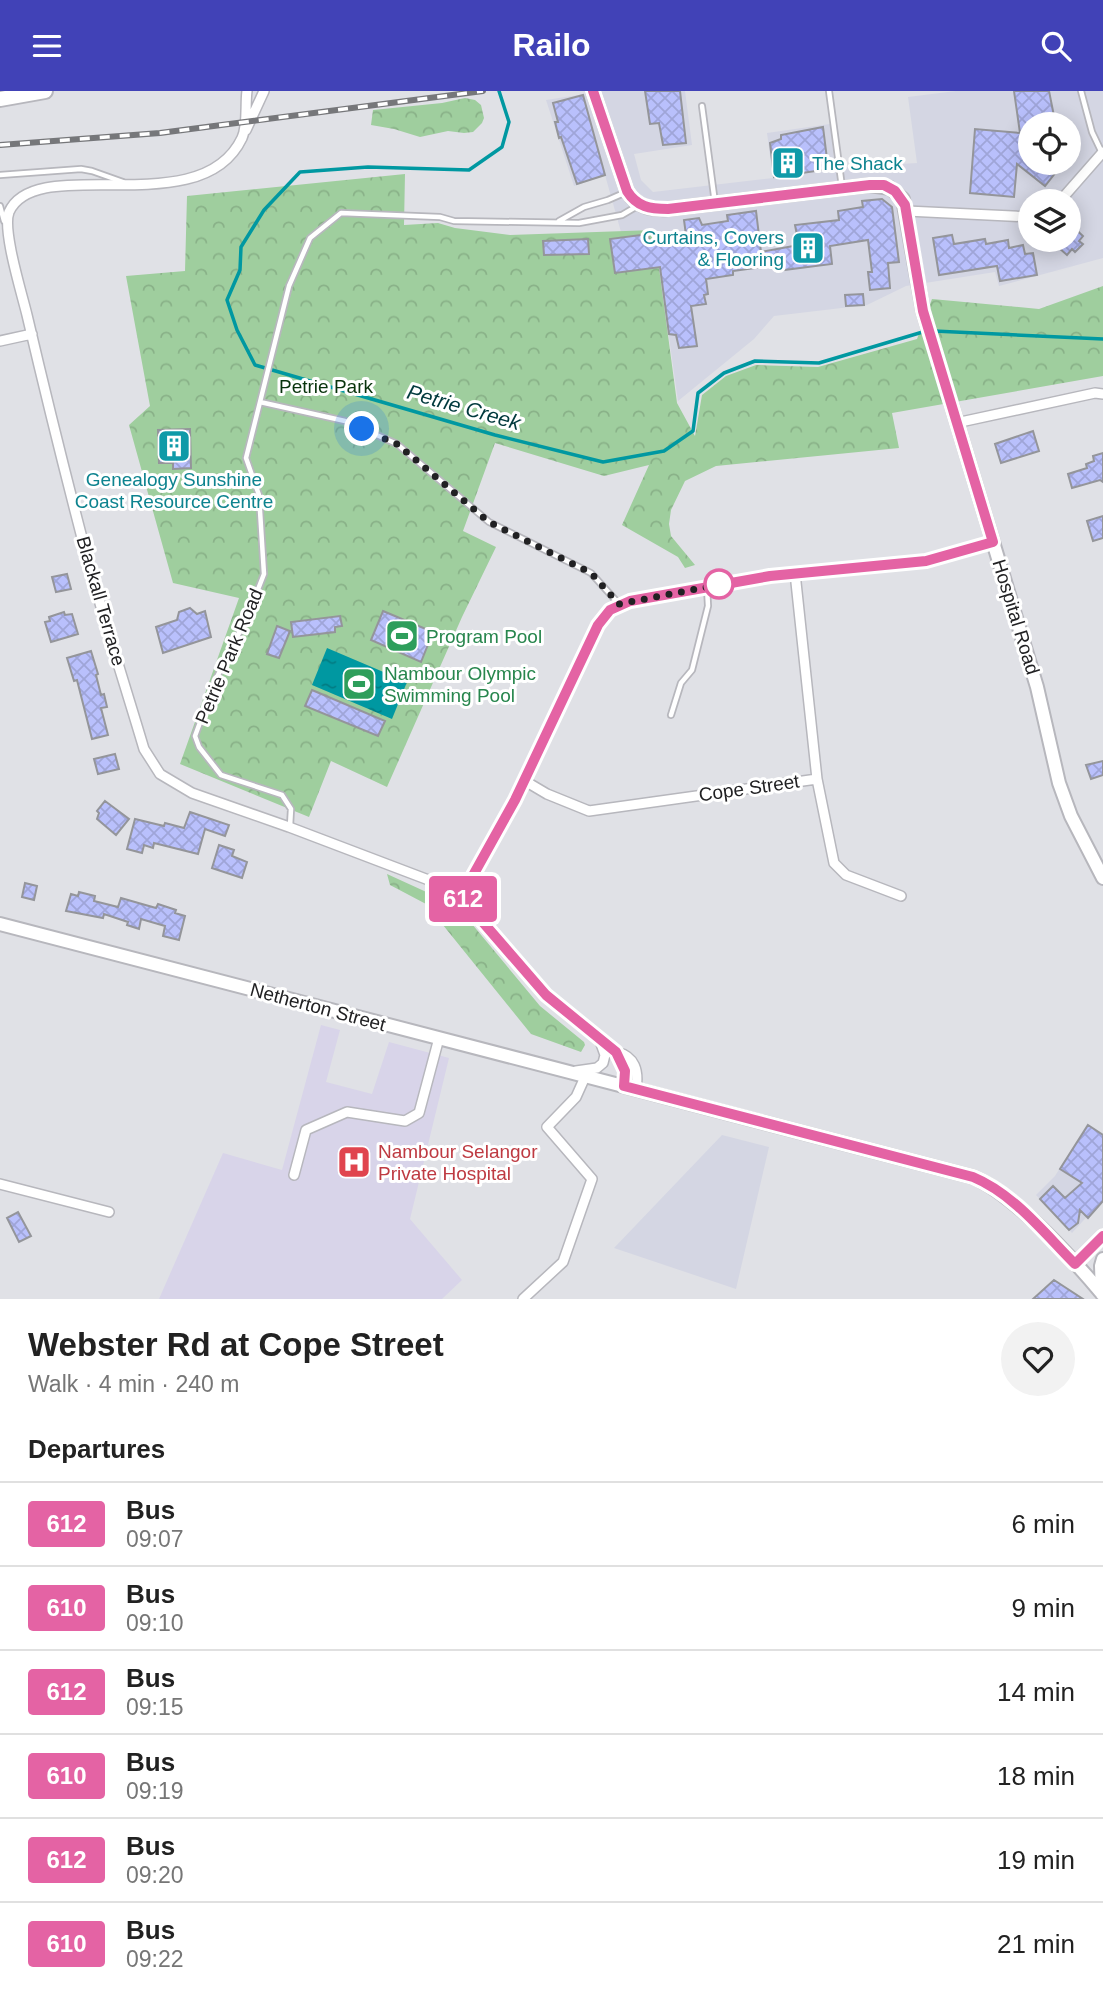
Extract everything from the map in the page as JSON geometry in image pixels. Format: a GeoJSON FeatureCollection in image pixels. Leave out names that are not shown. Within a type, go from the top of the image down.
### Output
{"type":"FeatureCollection","features":[{"type":"Feature","properties":{"kind":"main road"},"geometry":{"type":"LineString","coordinates":[[0,99],[45,91]]}},
{"type":"Feature","properties":{"kind":"main road"},"geometry":{"type":"LineString","coordinates":[[593,91],[627,191],[639,205],[646,208],[668,209],[884,185],[900,195],[907,211]]}},
{"type":"Feature","properties":{"kind":"main road","name":"Hospital Road"},"geometry":{"type":"LineString","coordinates":[[907,211],[923,311],[1037,687],[1059,783],[1071,816],[1103,878]]}},
{"type":"Feature","properties":{"kind":"main road","name":"Netherton Street"},"geometry":{"type":"LineString","coordinates":[[0,924],[630,1088]]}},
{"type":"Feature","properties":{"kind":"main road"},"geometry":{"type":"LineString","coordinates":[[630,1088],[973,1177],[990,1185],[1012,1202],[1103,1294]]}},
{"type":"Feature","properties":{"kind":"main road"},"geometry":{"type":"LineString","coordinates":[[1075,1264],[1103,1236]]}},
{"type":"Feature","properties":{"kind":"main road"},"geometry":{"type":"LineString","coordinates":[[1103,1259],[1103,1294]]}},
{"type":"Feature","properties":{"kind":"street"},"geometry":{"type":"LineString","coordinates":[[242,138],[247,91]]}},
{"type":"Feature","properties":{"kind":"street","name":"Blackall Terrace"},"geometry":{"type":"LineString","coordinates":[[264,91],[242,138],[224,162],[204,175],[176,181],[51,188],[28,193],[19,198],[7,221],[8,235],[87,558],[144,749],[160,774],[192,793],[447,887],[461,897],[538,987],[616,1052],[630,1088]]}},
{"type":"Feature","properties":{"kind":"street"},"geometry":{"type":"LineString","coordinates":[[1071,189],[1103,153]]}},
{"type":"Feature","properties":{"kind":"street"},"geometry":{"type":"LineString","coordinates":[[907,211],[1018,216]]}},
{"type":"Feature","properties":{"kind":"street"},"geometry":{"type":"LineString","coordinates":[[0,341],[32,334]]}},
{"type":"Feature","properties":{"kind":"street"},"geometry":{"type":"LineString","coordinates":[[956,423],[1095,393],[1103,394]]}},
{"type":"Feature","properties":{"kind":"street"},"geometry":{"type":"LineString","coordinates":[[461,897],[524,781],[598,625],[610,610],[619,604],[706,586],[795,573],[926,561],[993,542]]}},
{"type":"Feature","properties":{"kind":"street","name":"Cope Street"},"geometry":{"type":"LineString","coordinates":[[524,781],[547,794],[589,811],[817,779],[795,573]]}},
{"type":"Feature","properties":{"kind":"street"},"geometry":{"type":"LineString","coordinates":[[817,779],[834,863],[846,875],[901,896]]}},
{"type":"Feature","properties":{"kind":"street"},"geometry":{"type":"LineString","coordinates":[[294,1175],[306,1130],[347,1112],[405,1121],[419,1113],[439,1038]]}},
{"type":"Feature","properties":{"kind":"street"},"geometry":{"type":"LineString","coordinates":[[568,1072],[601,1066],[605,1055],[599,1039]]}},
{"type":"Feature","properties":{"kind":"street"},"geometry":{"type":"LineString","coordinates":[[523,1299],[563,1262],[592,1179],[547,1127],[576,1097],[585,1077]]}},
{"type":"Feature","properties":{"kind":"street"},"geometry":{"type":"LineString","coordinates":[[0,1184],[109,1212]]}},
{"type":"Feature","properties":{"kind":"lane"},"geometry":{"type":"LineString","coordinates":[[1081,91],[1092,132],[1103,153]]}},
{"type":"Feature","properties":{"kind":"lane"},"geometry":{"type":"LineString","coordinates":[[829,92],[842,188]]}},
{"type":"Feature","properties":{"kind":"lane"},"geometry":{"type":"LineString","coordinates":[[702,106],[715,204]]}},
{"type":"Feature","properties":{"kind":"lane"},"geometry":{"type":"LineString","coordinates":[[0,175],[80,169],[127,184]]}},
{"type":"Feature","properties":{"kind":"lane","name":"Petrie Park Road"},"geometry":{"type":"LineString","coordinates":[[558,221],[584,207],[627,191]]}},
{"type":"Feature","properties":{"kind":"lane"},"geometry":{"type":"LineString","coordinates":[[0,205],[8,235]]}},
{"type":"Feature","properties":{"kind":"lane","name":"Petrie Park Road"},"geometry":{"type":"LineString","coordinates":[[289,827],[291,810],[282,796],[221,775],[195,736],[216,679],[248,615],[264,574],[259,495],[246,458],[289,286],[310,238],[341,213],[440,217],[454,221],[579,223],[630,212],[639,205]]}},
{"type":"Feature","properties":{"kind":"lane"},"geometry":{"type":"LineString","coordinates":[[260,402],[345,421],[397,444],[489,522],[591,573],[619,604]]}},
{"type":"Feature","properties":{"kind":"lane"},"geometry":{"type":"LineString","coordinates":[[671,715],[681,683],[692,670],[708,606],[706,586]]}},
{"type":"Feature","properties":{"kind":"shaded area"},"geometry":{"type":"Polygon","coordinates":[[[604,91],[685,91],[692,145],[634,154],[641,180],[653,192],[773,178],[767,133],[830,124],[835,168],[917,163],[908,97],[956,91],[1103,91],[1103,258],[999,286],[995,272],[906,286],[867,305],[774,316],[754,339],[678,401],[654,231],[621,232],[605,175],[574,186],[546,100],[604,91]]]}},
{"type":"Feature","properties":{"kind":"shaded area","name":"Nambour Selangor Private Hospital"},"geometry":{"type":"Polygon","coordinates":[[[321,1025],[340,1030],[326,1082],[372,1094],[389,1042],[449,1058],[410,1219],[462,1280],[442,1299],[159,1299],[223,1153],[282,1170],[321,1025]]]}},
{"type":"Feature","properties":{"kind":"shaded area"},"geometry":{"type":"Polygon","coordinates":[[[1087,1124],[1103,1135],[1103,1199],[1072,1233],[1036,1195],[1055,1176],[1087,1124]]]}},
{"type":"Feature","properties":{"kind":"shaded area"},"geometry":{"type":"Polygon","coordinates":[[[722,1135],[769,1147],[736,1289],[614,1248],[722,1135]]]}},
{"type":"Feature","properties":{"kind":"green space"},"geometry":{"type":"Polygon","coordinates":[[[465,98],[475,100],[481,105],[484,118],[473,132],[448,131],[420,137],[371,125],[373,110],[465,98]]]}},
{"type":"Feature","properties":{"kind":"green space","name":"Petrie Park"},"geometry":{"type":"Polygon","coordinates":[[[405,174],[404,225],[438,223],[455,228],[510,235],[654,230],[677,403],[695,436],[702,395],[726,376],[756,365],[818,367],[917,339],[932,299],[1039,309],[1103,286],[1103,376],[892,413],[899,448],[716,466],[685,481],[671,510],[671,536],[695,565],[685,568],[678,557],[622,525],[649,465],[604,476],[495,443],[463,531],[496,547],[387,787],[331,761],[309,817],[180,764],[239,598],[173,583],[129,425],[150,406],[126,276],[185,271],[187,196],[405,174]]]}},
{"type":"Feature","properties":{"kind":"green space"},"geometry":{"type":"Polygon","coordinates":[[[387,874],[457,906],[540,1006],[584,1042],[581,1052],[531,1034],[426,904],[390,885],[387,874]]]}},
{"type":"Feature","properties":{"kind":"water","name":"Nambour Olympic Swimming Pool"},"geometry":{"type":"Polygon","coordinates":[[[327,648],[407,682],[392,719],[312,685],[327,648]]]}},
{"type":"Feature","properties":{"kind":"building"},"geometry":{"type":"Polygon","coordinates":[[[645,91],[680,91],[686,143],[663,145],[659,123],[650,124],[645,91]]]}},
{"type":"Feature","properties":{"kind":"building"},"geometry":{"type":"Polygon","coordinates":[[[1014,91],[1049,91],[1053,112],[1018,112],[1018,119],[1014,91]]]}},
{"type":"Feature","properties":{"kind":"building"},"geometry":{"type":"Polygon","coordinates":[[[583,95],[605,175],[577,184],[561,137],[559,138],[553,103],[583,95]]]}},
{"type":"Feature","properties":{"kind":"building"},"geometry":{"type":"Polygon","coordinates":[[[823,127],[828,167],[774,177],[770,143],[781,139],[781,135],[823,127]]]}},
{"type":"Feature","properties":{"kind":"building"},"geometry":{"type":"Polygon","coordinates":[[[975,129],[1018,133],[1014,197],[970,193],[975,129]]]}},
{"type":"Feature","properties":{"kind":"building"},"geometry":{"type":"Polygon","coordinates":[[[1031,175],[1054,175],[1045,186],[1031,175]]]}},
{"type":"Feature","properties":{"kind":"building"},"geometry":{"type":"Polygon","coordinates":[[[882,199],[892,207],[899,262],[888,263],[890,288],[870,290],[868,272],[872,272],[868,240],[830,246],[832,264],[776,271],[776,265],[733,271],[733,275],[706,279],[706,304],[691,306],[697,346],[679,348],[676,335],[669,334],[660,267],[615,273],[610,239],[648,234],[649,240],[686,235],[684,220],[699,218],[702,225],[728,221],[727,215],[756,211],[761,252],[799,245],[795,225],[839,220],[838,211],[863,207],[862,201],[882,199]]]}},
{"type":"Feature","properties":{"kind":"building"},"geometry":{"type":"Polygon","coordinates":[[[952,235],[954,244],[985,239],[986,244],[1008,240],[1009,248],[1018,246],[1018,252],[1033,253],[1037,275],[1000,281],[997,266],[939,275],[933,238],[952,235]]]}},
{"type":"Feature","properties":{"kind":"building"},"geometry":{"type":"Polygon","coordinates":[[[588,239],[589,254],[544,255],[543,241],[588,239]]]}},
{"type":"Feature","properties":{"kind":"building"},"geometry":{"type":"Polygon","coordinates":[[[863,294],[864,305],[846,306],[845,295],[863,294]]]}},
{"type":"Feature","properties":{"kind":"building","name":"Genealogy Sunshine Coast Resource Centre"},"geometry":{"type":"Polygon","coordinates":[[[190,429],[191,468],[173,469],[173,463],[159,463],[158,430],[190,429]]]}},
{"type":"Feature","properties":{"kind":"building"},"geometry":{"type":"Polygon","coordinates":[[[1033,431],[1039,451],[1001,463],[995,444],[1033,431]]]}},
{"type":"Feature","properties":{"kind":"building"},"geometry":{"type":"Polygon","coordinates":[[[1103,453],[1103,482],[1100,480],[1072,488],[1068,474],[1087,468],[1086,464],[1094,461],[1093,456],[1103,453]]]}},
{"type":"Feature","properties":{"kind":"building"},"geometry":{"type":"Polygon","coordinates":[[[1103,516],[1103,538],[1093,541],[1087,521],[1103,516]]]}},
{"type":"Feature","properties":{"kind":"building"},"geometry":{"type":"Polygon","coordinates":[[[67,574],[71,589],[56,592],[52,577],[67,574]]]}},
{"type":"Feature","properties":{"kind":"building"},"geometry":{"type":"Polygon","coordinates":[[[190,608],[197,614],[205,611],[211,637],[163,653],[156,627],[177,620],[179,612],[190,608]]]}},
{"type":"Feature","properties":{"kind":"building","name":"Program Pool"},"geometry":{"type":"Polygon","coordinates":[[[383,611],[433,632],[421,662],[371,640],[383,611]]]}},
{"type":"Feature","properties":{"kind":"building"},"geometry":{"type":"Polygon","coordinates":[[[64,612],[65,615],[72,614],[78,634],[51,642],[45,622],[50,621],[49,617],[64,612]]]}},
{"type":"Feature","properties":{"kind":"building"},"geometry":{"type":"Polygon","coordinates":[[[340,616],[342,626],[335,627],[335,632],[293,637],[291,622],[340,616]]]}},
{"type":"Feature","properties":{"kind":"building"},"geometry":{"type":"Polygon","coordinates":[[[277,626],[290,631],[279,658],[267,654],[277,626]]]}},
{"type":"Feature","properties":{"kind":"building"},"geometry":{"type":"Polygon","coordinates":[[[91,651],[101,695],[104,694],[107,707],[101,708],[108,735],[92,739],[77,680],[74,681],[67,658],[91,651]]]}},
{"type":"Feature","properties":{"kind":"building"},"geometry":{"type":"Polygon","coordinates":[[[312,690],[385,721],[378,736],[305,706],[312,690]]]}},
{"type":"Feature","properties":{"kind":"building"},"geometry":{"type":"Polygon","coordinates":[[[115,754],[119,769],[98,774],[94,759],[115,754]]]}},
{"type":"Feature","properties":{"kind":"building"},"geometry":{"type":"Polygon","coordinates":[[[1103,761],[1103,775],[1091,779],[1086,765],[1103,761]]]}},
{"type":"Feature","properties":{"kind":"building"},"geometry":{"type":"Polygon","coordinates":[[[105,801],[129,819],[116,835],[97,819],[97,811],[105,801]]]}},
{"type":"Feature","properties":{"kind":"building"},"geometry":{"type":"Polygon","coordinates":[[[190,812],[229,825],[225,836],[205,829],[198,854],[154,843],[153,848],[144,845],[142,853],[127,849],[135,819],[184,828],[190,812]]]}},
{"type":"Feature","properties":{"kind":"building"},"geometry":{"type":"Polygon","coordinates":[[[219,845],[234,850],[232,856],[247,862],[242,878],[212,868],[219,845]]]}},
{"type":"Feature","properties":{"kind":"building"},"geometry":{"type":"Polygon","coordinates":[[[25,883],[37,886],[34,900],[22,897],[25,883]]]}},
{"type":"Feature","properties":{"kind":"building"},"geometry":{"type":"Polygon","coordinates":[[[79,892],[95,896],[94,901],[118,907],[121,898],[156,908],[158,904],[176,910],[175,913],[185,916],[179,940],[163,936],[165,926],[141,919],[139,929],[127,925],[128,922],[104,914],[103,918],[66,911],[71,894],[78,896],[79,892]]]}},
{"type":"Feature","properties":{"kind":"building"},"geometry":{"type":"Polygon","coordinates":[[[1088,1125],[1103,1135],[1103,1201],[1088,1218],[1080,1210],[1078,1223],[1069,1230],[1040,1199],[1053,1186],[1065,1198],[1082,1183],[1060,1169],[1088,1125]]]}},
{"type":"Feature","properties":{"kind":"building"},"geometry":{"type":"Polygon","coordinates":[[[18,1212],[31,1236],[19,1242],[7,1218],[18,1212]]]}},
{"type":"Feature","properties":{"kind":"building"},"geometry":{"type":"Polygon","coordinates":[[[1054,1280],[1083,1299],[1033,1299],[1054,1280]]]}},
{"type":"Feature","properties":{"kind":"waterway","name":"Petrie Creek"},"geometry":{"type":"LineString","coordinates":[[499,91],[509,122],[502,147],[469,170],[368,167],[300,172],[264,210],[241,247],[240,270],[227,300],[237,330],[255,365],[495,435],[603,462],[664,451],[693,431],[698,393],[724,373],[755,361],[819,363],[926,331]]}},
{"type":"Feature","properties":{"kind":"waterway","name":"Petrie Creek"},"geometry":{"type":"LineString","coordinates":[[934,331],[1103,339]]}},
{"type":"Feature","properties":{"kind":"railway"},"geometry":{"type":"LineString","coordinates":[[0,145],[160,133],[483,91]]}},
{"type":"Feature","properties":{"kind":"bus line","name":"612"},"geometry":{"type":"LineString","coordinates":[[593,91],[627,191],[639,205],[646,208],[668,209],[870,185],[884,185],[900,195],[907,211],[923,311],[993,542],[943,558],[770,576],[630,601],[610,610],[598,625],[515,800],[461,897],[546,995],[616,1052],[626,1075],[624,1086],[973,1177],[990,1185],[1012,1202],[1075,1264],[1103,1236]]}},
{"type":"Feature","properties":{"kind":"place","name":"The Shack"},"geometry":{"type":"Point","coordinates":[788,163]}},
{"type":"Feature","properties":{"kind":"place","name":"Curtains, Covers & Flooring"},"geometry":{"type":"Point","coordinates":[808,248]}},
{"type":"Feature","properties":{"kind":"place","name":"Genealogy Sunshine Coast Resource Centre"},"geometry":{"type":"Point","coordinates":[174,446]}},
{"type":"Feature","properties":{"kind":"place","name":"Program Pool"},"geometry":{"type":"Point","coordinates":[402,636]}},
{"type":"Feature","properties":{"kind":"place","name":"Nambour Olympic Swimming Pool"},"geometry":{"type":"Point","coordinates":[359,684]}},
{"type":"Feature","properties":{"kind":"place","name":"Nambour Selangor Private Hospital"},"geometry":{"type":"Point","coordinates":[354,1162]}},
{"type":"Feature","properties":{"kind":"route"},"geometry":{"type":"LineString","coordinates":[[362,429],[397,444],[489,522],[591,573],[619,604],[728,583],[719,584]]}}]}
